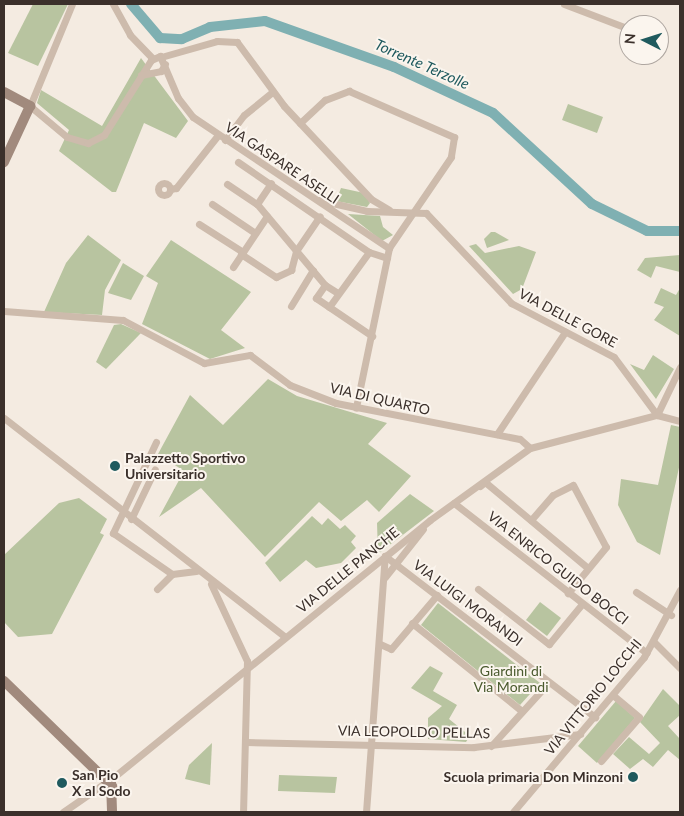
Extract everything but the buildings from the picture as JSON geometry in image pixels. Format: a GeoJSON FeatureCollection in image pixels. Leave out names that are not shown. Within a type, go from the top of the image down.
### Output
{"type":"FeatureCollection","features":[{"type":"Feature","properties":{"kind":"main road"},"geometry":{"type":"LineString","coordinates":[[4,92],[30,106],[4,162]]}},
{"type":"Feature","properties":{"kind":"main road"},"geometry":{"type":"LineString","coordinates":[[4,681],[95,771],[109,782],[112,812]]}},
{"type":"Feature","properties":{"kind":"street"},"geometry":{"type":"LineString","coordinates":[[72,4],[30,106],[70,139],[94,141],[108,131],[151,60],[183,48],[234,40],[272,92],[371,199],[404,216],[403,226]]}},
{"type":"Feature","properties":{"kind":"street"},"geometry":{"type":"LineString","coordinates":[[113,4],[130,34],[151,60],[156,72]]}},
{"type":"Feature","properties":{"kind":"street"},"geometry":{"type":"LineString","coordinates":[[564,4],[619,24]]}},
{"type":"Feature","properties":{"kind":"street"},"geometry":{"type":"LineString","coordinates":[[141,75],[156,72],[165,64],[161,57]]}},
{"type":"Feature","properties":{"kind":"street","name":"VIA GASPARE ASELLI"},"geometry":{"type":"LineString","coordinates":[[165,64],[173,88],[188,112],[225,140],[341,219],[389,248]]}},
{"type":"Feature","properties":{"kind":"street","name":"VIA GASPARE ASELLI"},"geometry":{"type":"LineString","coordinates":[[156,72],[173,88]]}},
{"type":"Feature","properties":{"kind":"street"},"geometry":{"type":"LineString","coordinates":[[300,123],[325,100],[348,91],[452,134],[451,157],[389,248],[356,408]]}},
{"type":"Feature","properties":{"kind":"street"},"geometry":{"type":"LineString","coordinates":[[225,140],[244,115],[272,92]]}},
{"type":"Feature","properties":{"kind":"street"},"geometry":{"type":"LineString","coordinates":[[156,177],[162,195],[170,189],[176,188],[218,135]]}},
{"type":"Feature","properties":{"kind":"street"},"geometry":{"type":"LineString","coordinates":[[238,162],[320,216],[369,252],[387,258]]}},
{"type":"Feature","properties":{"kind":"street"},"geometry":{"type":"LineString","coordinates":[[257,204],[270,183]]}},
{"type":"Feature","properties":{"kind":"street"},"geometry":{"type":"LineString","coordinates":[[226,184],[257,204],[325,285],[338,293]]}},
{"type":"Feature","properties":{"kind":"street"},"geometry":{"type":"LineString","coordinates":[[313,199],[345,207],[392,211],[416,209]]}},
{"type":"Feature","properties":{"kind":"street"},"geometry":{"type":"LineString","coordinates":[[212,204],[255,233]]}},
{"type":"Feature","properties":{"kind":"street"},"geometry":{"type":"LineString","coordinates":[[341,219],[345,207]]}},
{"type":"Feature","properties":{"kind":"street","name":"VIA DELLE GORE"},"geometry":{"type":"LineString","coordinates":[[416,209],[430,216],[511,303],[614,356],[657,415]]}},
{"type":"Feature","properties":{"kind":"street"},"geometry":{"type":"LineString","coordinates":[[233,267],[267,216]]}},
{"type":"Feature","properties":{"kind":"street"},"geometry":{"type":"LineString","coordinates":[[199,224],[276,277],[290,270],[296,251],[320,216]]}},
{"type":"Feature","properties":{"kind":"street"},"geometry":{"type":"LineString","coordinates":[[329,307],[369,252]]}},
{"type":"Feature","properties":{"kind":"street"},"geometry":{"type":"LineString","coordinates":[[291,306],[313,270]]}},
{"type":"Feature","properties":{"kind":"street"},"geometry":{"type":"LineString","coordinates":[[325,285],[316,298],[372,336]]}},
{"type":"Feature","properties":{"kind":"street","name":"VIA DI QUARTO"},"geometry":{"type":"LineString","coordinates":[[4,311],[123,320],[204,363],[250,355],[290,386],[356,408],[525,440],[530,448]]}},
{"type":"Feature","properties":{"kind":"street"},"geometry":{"type":"LineString","coordinates":[[497,434],[565,332]]}},
{"type":"Feature","properties":{"kind":"street"},"geometry":{"type":"LineString","coordinates":[[657,415],[680,367]]}},
{"type":"Feature","properties":{"kind":"street","name":"VIA DELLE PANCHE"},"geometry":{"type":"LineString","coordinates":[[63,812],[109,782],[430,520],[530,448],[657,415],[680,421]]}},
{"type":"Feature","properties":{"kind":"street"},"geometry":{"type":"LineString","coordinates":[[4,418],[210,582],[285,637]]}},
{"type":"Feature","properties":{"kind":"street"},"geometry":{"type":"LineString","coordinates":[[156,442],[121,512],[113,533],[172,574]]}},
{"type":"Feature","properties":{"kind":"street"},"geometry":{"type":"LineString","coordinates":[[131,519],[155,469]]}},
{"type":"Feature","properties":{"kind":"street"},"geometry":{"type":"LineString","coordinates":[[474,488],[485,482],[588,568]]}},
{"type":"Feature","properties":{"kind":"street"},"geometry":{"type":"LineString","coordinates":[[531,520],[553,495],[573,485],[606,547],[568,592]]}},
{"type":"Feature","properties":{"kind":"street","name":"VIA ENRICO GUIDO BOCCI"},"geometry":{"type":"LineString","coordinates":[[454,503],[647,653]]}},
{"type":"Feature","properties":{"kind":"street"},"geometry":{"type":"LineString","coordinates":[[385,578],[430,520]]}},
{"type":"Feature","properties":{"kind":"street"},"geometry":{"type":"LineString","coordinates":[[366,812],[386,556]]}},
{"type":"Feature","properties":{"kind":"street","name":"VIA LUIGI MORANDI"},"geometry":{"type":"LineString","coordinates":[[386,556],[595,717]]}},
{"type":"Feature","properties":{"kind":"street"},"geometry":{"type":"LineString","coordinates":[[157,590],[172,574],[196,571]]}},
{"type":"Feature","properties":{"kind":"street"},"geometry":{"type":"LineString","coordinates":[[210,582],[248,667],[243,812]]}},
{"type":"Feature","properties":{"kind":"street"},"geometry":{"type":"LineString","coordinates":[[478,589],[549,644],[582,604]]}},
{"type":"Feature","properties":{"kind":"street","name":"VIA VITTORIO LOCCHI"},"geometry":{"type":"LineString","coordinates":[[514,812],[647,653],[671,615],[680,590]]}},
{"type":"Feature","properties":{"kind":"street"},"geometry":{"type":"LineString","coordinates":[[636,592],[671,615]]}},
{"type":"Feature","properties":{"kind":"street"},"geometry":{"type":"LineString","coordinates":[[380,644],[391,649],[437,595]]}},
{"type":"Feature","properties":{"kind":"street"},"geometry":{"type":"LineString","coordinates":[[412,624],[522,711]]}},
{"type":"Feature","properties":{"kind":"street"},"geometry":{"type":"LineString","coordinates":[[654,642],[680,668]]}},
{"type":"Feature","properties":{"kind":"street"},"geometry":{"type":"LineString","coordinates":[[491,746],[549,682]]}},
{"type":"Feature","properties":{"kind":"street"},"geometry":{"type":"LineString","coordinates":[[601,761],[640,717],[613,695]]}},
{"type":"Feature","properties":{"kind":"street","name":"VIA LEOPOLDO PELLAS"},"geometry":{"type":"LineString","coordinates":[[246,742],[491,746],[556,734],[580,734]]}},
{"type":"Feature","properties":{"kind":"green space"},"geometry":{"type":"Polygon","coordinates":[[[33,4],[68,4],[38,66],[8,53],[33,4]]]}},
{"type":"Feature","properties":{"kind":"green space"},"geometry":{"type":"Polygon","coordinates":[[[141,58],[188,121],[176,138],[144,123],[116,192],[112,192],[59,151],[69,130],[37,103],[41,90],[102,126],[141,58]]]}},
{"type":"Feature","properties":{"kind":"green space"},"geometry":{"type":"Polygon","coordinates":[[[568,104],[603,117],[597,133],[562,120],[568,104]]]}},
{"type":"Feature","properties":{"kind":"green space"},"geometry":{"type":"Polygon","coordinates":[[[341,188],[364,193],[370,203],[367,207],[336,201],[341,188]]]}},
{"type":"Feature","properties":{"kind":"green space"},"geometry":{"type":"Polygon","coordinates":[[[348,214],[380,216],[383,227],[393,235],[382,241],[348,214]]]}},
{"type":"Feature","properties":{"kind":"green space"},"geometry":{"type":"Polygon","coordinates":[[[491,232],[495,232],[509,240],[487,248],[484,239],[491,232]]]}},
{"type":"Feature","properties":{"kind":"green space"},"geometry":{"type":"Polygon","coordinates":[[[88,235],[121,260],[105,290],[102,315],[44,312],[66,263],[88,235]]]}},
{"type":"Feature","properties":{"kind":"green space"},"geometry":{"type":"Polygon","coordinates":[[[171,240],[251,292],[221,330],[245,348],[210,359],[142,324],[158,283],[146,276],[171,240]]]}},
{"type":"Feature","properties":{"kind":"green space"},"geometry":{"type":"Polygon","coordinates":[[[476,244],[485,253],[519,246],[536,252],[522,289],[513,294],[469,246],[476,244]]]}},
{"type":"Feature","properties":{"kind":"green space"},"geometry":{"type":"Polygon","coordinates":[[[680,255],[680,272],[656,266],[651,278],[637,270],[645,258],[680,255]]]}},
{"type":"Feature","properties":{"kind":"green space"},"geometry":{"type":"Polygon","coordinates":[[[123,263],[144,276],[131,300],[108,293],[123,263]]]}},
{"type":"Feature","properties":{"kind":"green space"},"geometry":{"type":"Polygon","coordinates":[[[661,288],[676,295],[680,288],[680,336],[654,320],[664,307],[654,303],[661,288]]]}},
{"type":"Feature","properties":{"kind":"green space"},"geometry":{"type":"Polygon","coordinates":[[[121,324],[141,333],[106,369],[96,362],[114,325],[121,324]]]}},
{"type":"Feature","properties":{"kind":"green space"},"geometry":{"type":"Polygon","coordinates":[[[653,355],[674,369],[656,399],[630,364],[644,370],[653,355]]]}},
{"type":"Feature","properties":{"kind":"green space"},"geometry":{"type":"Polygon","coordinates":[[[268,379],[297,396],[387,423],[368,444],[411,476],[379,512],[367,500],[341,521],[319,502],[265,557],[201,488],[159,517],[184,471],[158,454],[190,395],[223,425],[268,379]]]}},
{"type":"Feature","properties":{"kind":"green space"},"geometry":{"type":"Polygon","coordinates":[[[671,425],[680,427],[680,463],[660,555],[637,542],[618,505],[621,479],[658,485],[671,425]]]}},
{"type":"Feature","properties":{"kind":"green space"},"geometry":{"type":"Polygon","coordinates":[[[410,494],[434,511],[378,554],[377,523],[410,494]]]}},
{"type":"Feature","properties":{"kind":"green space"},"geometry":{"type":"Polygon","coordinates":[[[79,498],[107,519],[100,533],[104,535],[52,634],[18,637],[4,622],[4,555],[59,503],[79,498]]]}},
{"type":"Feature","properties":{"kind":"green space"},"geometry":{"type":"Polygon","coordinates":[[[312,516],[322,525],[328,518],[340,529],[345,525],[356,536],[351,542],[356,548],[341,563],[316,568],[306,560],[280,582],[265,563],[312,516]]]}},
{"type":"Feature","properties":{"kind":"green space"},"geometry":{"type":"Polygon","coordinates":[[[540,602],[561,618],[547,636],[526,620],[540,602]]]}},
{"type":"Feature","properties":{"kind":"green space","name":"Giardini di Via Morandi"},"geometry":{"type":"Polygon","coordinates":[[[438,603],[540,683],[520,705],[421,625],[438,603]]]}},
{"type":"Feature","properties":{"kind":"green space"},"geometry":{"type":"Polygon","coordinates":[[[430,666],[443,673],[433,691],[457,705],[449,719],[470,736],[466,742],[428,739],[428,718],[442,706],[411,688],[430,666]]]}},
{"type":"Feature","properties":{"kind":"green space"},"geometry":{"type":"Polygon","coordinates":[[[663,689],[680,706],[680,715],[668,726],[680,739],[680,760],[668,750],[653,767],[643,759],[630,769],[613,754],[629,737],[649,754],[660,743],[640,722],[663,689]]]}},
{"type":"Feature","properties":{"kind":"green space"},"geometry":{"type":"Polygon","coordinates":[[[616,701],[635,718],[597,763],[578,746],[616,701]]]}},
{"type":"Feature","properties":{"kind":"green space"},"geometry":{"type":"Polygon","coordinates":[[[212,743],[210,785],[185,779],[189,765],[212,743]]]}},
{"type":"Feature","properties":{"kind":"green space"},"geometry":{"type":"Polygon","coordinates":[[[279,775],[337,777],[335,793],[278,791],[279,775]]]}},
{"type":"Feature","properties":{"kind":"waterway","name":"Torrente Terzolle"},"geometry":{"type":"LineString","coordinates":[[131,4],[160,38],[182,39],[210,27],[265,21],[394,67],[493,113],[592,204],[647,231],[680,231]]}},
{"type":"Feature","properties":{"kind":"place","name":"Palazzetto Sportivo Universitario"},"geometry":{"type":"Point","coordinates":[115,466]}},
{"type":"Feature","properties":{"kind":"place","name":"Scuola primaria Don Minzoni"},"geometry":{"type":"Point","coordinates":[633,777]}},
{"type":"Feature","properties":{"kind":"place","name":"San Pio X al Sodo"},"geometry":{"type":"Point","coordinates":[62,783]}}]}
